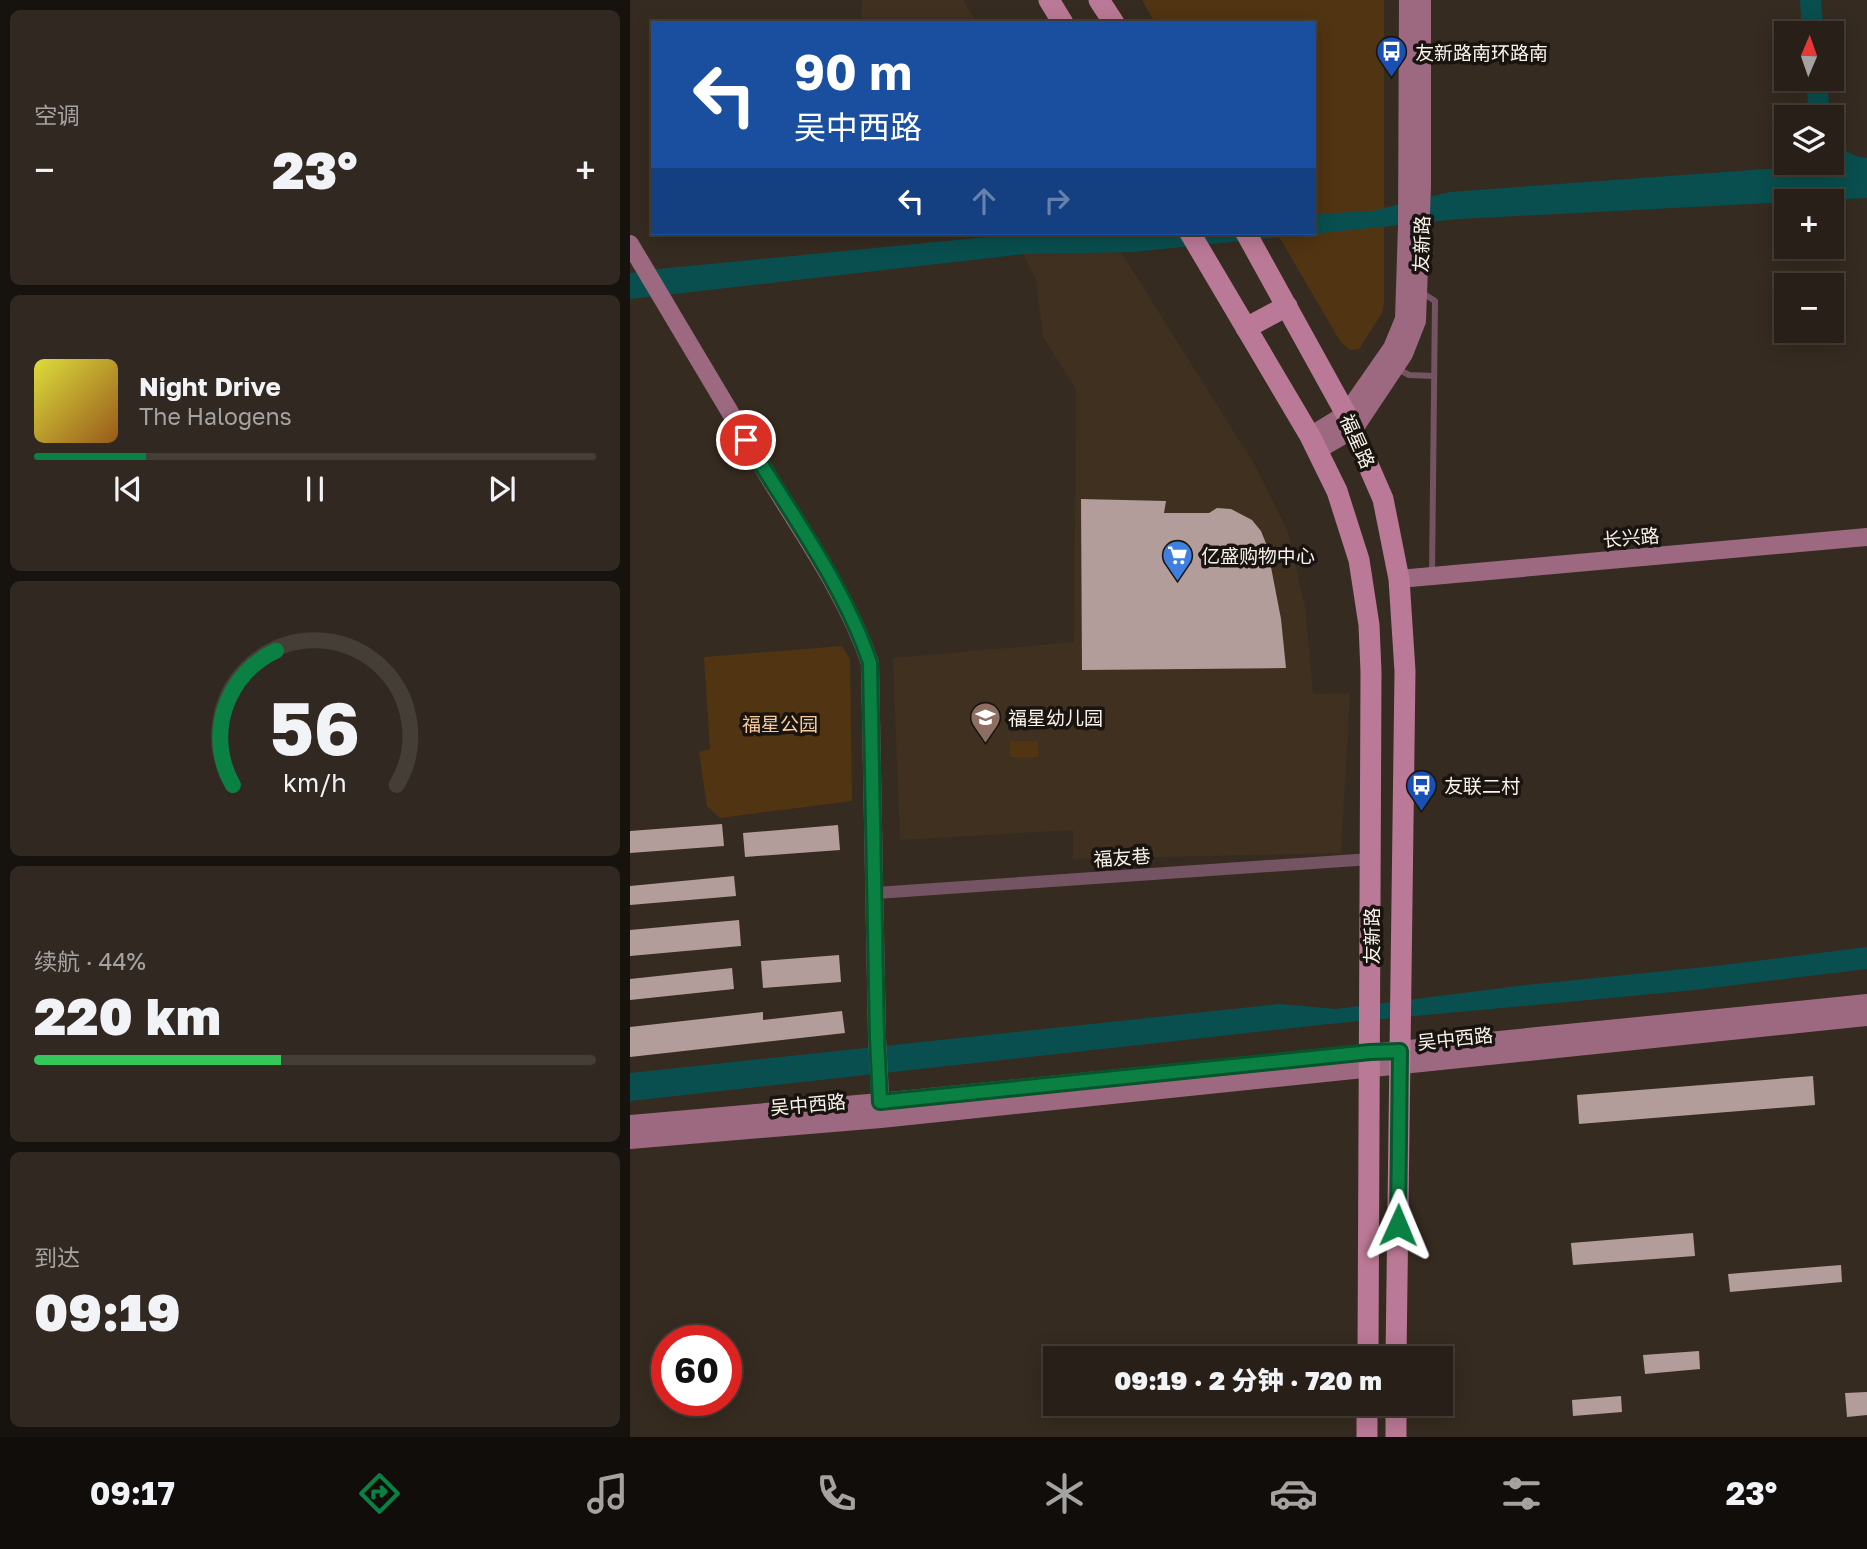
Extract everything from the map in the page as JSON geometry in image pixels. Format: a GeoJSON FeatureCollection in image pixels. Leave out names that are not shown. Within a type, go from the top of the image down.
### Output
{"type":"FeatureCollection","features":[{"type":"Feature","properties":{"kind":"main road"},"geometry":{"type":"LineString","coordinates":[[1049,0],[1062,21]]}},
{"type":"Feature","properties":{"kind":"main road"},"geometry":{"type":"LineString","coordinates":[[1099,0],[1113,21]]}},
{"type":"Feature","properties":{"kind":"main road","name":"友新路"},"geometry":{"type":"LineString","coordinates":[[1408,0],[1415,185]]}},
{"type":"Feature","properties":{"kind":"main road","name":"友新路"},"geometry":{"type":"LineString","coordinates":[[1350,422],[1402,327],[1414,228],[1422,0]]}},
{"type":"Feature","properties":{"kind":"main road","name":"友新路"},"geometry":{"type":"LineString","coordinates":[[1314,443],[1350,422],[1395,368],[1413,332],[1419,291],[1414,228]]}},
{"type":"Feature","properties":{"kind":"main road","name":"福星路"},"geometry":{"type":"LineString","coordinates":[[1192,235],[1314,443],[1346,516]]}},
{"type":"Feature","properties":{"kind":"main road","name":"福星路"},"geometry":{"type":"LineString","coordinates":[[1249,237],[1350,422],[1383,499],[1399,579],[1405,671]]}},
{"type":"Feature","properties":{"kind":"main road"},"geometry":{"type":"LineString","coordinates":[[630,244],[662,302],[831,579],[861,635],[870,663],[877,1037],[881,1111]]}},
{"type":"Feature","properties":{"kind":"main road"},"geometry":{"type":"LineString","coordinates":[[1247,328],[1287,306]]}},
{"type":"Feature","properties":{"kind":"main road","name":"友新路"},"geometry":{"type":"LineString","coordinates":[[1346,516],[1359,560],[1371,638],[1368,1346]]}},
{"type":"Feature","properties":{"kind":"main road","name":"长兴路"},"geometry":{"type":"LineString","coordinates":[[1399,579],[1867,537]]}},
{"type":"Feature","properties":{"kind":"main road","name":"友新路"},"geometry":{"type":"LineString","coordinates":[[1396,1346],[1405,671]]}},
{"type":"Feature","properties":{"kind":"main road","name":"吴中西路"},"geometry":{"type":"LineString","coordinates":[[1400,1049],[1867,1003]]}},
{"type":"Feature","properties":{"kind":"main road","name":"吴中西路"},"geometry":{"type":"LineString","coordinates":[[630,1140],[1370,1050],[1867,1017]]}},
{"type":"Feature","properties":{"kind":"main road","name":"吴中西路"},"geometry":{"type":"LineString","coordinates":[[630,1124],[881,1111]]}},
{"type":"Feature","properties":{"kind":"main road"},"geometry":{"type":"LineString","coordinates":[[1367,1416],[1367,1437]]}},
{"type":"Feature","properties":{"kind":"main road"},"geometry":{"type":"LineString","coordinates":[[1396,1416],[1396,1437]]}},
{"type":"Feature","properties":{"kind":"street","name":"福友巷"},"geometry":{"type":"LineString","coordinates":[[876,893],[1371,859]]}},
{"type":"Feature","properties":{"kind":"lane"},"geometry":{"type":"LineString","coordinates":[[1419,291],[1435,301],[1432,576]]}},
{"type":"Feature","properties":{"kind":"lane"},"geometry":{"type":"LineString","coordinates":[[1395,368],[1409,375],[1434,376]]}},
{"type":"Feature","properties":{"kind":"shaded area"},"geometry":{"type":"Polygon","coordinates":[[[862,0],[963,0],[976,21],[861,21],[862,0]]]}},
{"type":"Feature","properties":{"kind":"shaded area"},"geometry":{"type":"Polygon","coordinates":[[[1013,235],[1110,235],[1256,467],[1288,532],[1305,607],[1313,694],[1350,693],[1341,853],[1073,859],[1073,830],[900,840],[893,658],[1074,642],[1076,389],[1043,337],[1036,279],[1013,235]]]}},
{"type":"Feature","properties":{"kind":"green space"},"geometry":{"type":"Polygon","coordinates":[[[1142,0],[1384,0],[1384,304],[1382,313],[1359,349],[1350,350],[1340,341],[1278,235],[1316,235],[1316,21],[1154,21],[1142,0]]]}},
{"type":"Feature","properties":{"kind":"green space","name":"福星公园"},"geometry":{"type":"Polygon","coordinates":[[[842,646],[850,659],[852,801],[720,818],[707,806],[699,752],[710,749],[704,657],[842,646]]]}},
{"type":"Feature","properties":{"kind":"green space"},"geometry":{"type":"Polygon","coordinates":[[[1010,741],[1038,741],[1038,757],[1010,757],[1010,741]]]}},
{"type":"Feature","properties":{"kind":"water"},"geometry":{"type":"Polygon","coordinates":[[[1800,0],[1821,0],[1823,21],[1801,21],[1800,0]]]}},
{"type":"Feature","properties":{"kind":"water"},"geometry":{"type":"Polygon","coordinates":[[[1807,91],[1828,91],[1829,105],[1808,105],[1807,91]]]}},
{"type":"Feature","properties":{"kind":"water"},"geometry":{"type":"Polygon","coordinates":[[[1844,150],[1867,158],[1867,198],[1844,199],[1844,189],[1774,189],[1774,203],[1459,219],[1316,233],[1316,214],[1372,211],[1450,192],[1774,168],[1774,175],[1844,175],[1844,150]]]}},
{"type":"Feature","properties":{"kind":"water"},"geometry":{"type":"Polygon","coordinates":[[[1008,235],[1301,235],[1133,252],[1025,254],[630,299],[630,273],[1008,235]]]}},
{"type":"Feature","properties":{"kind":"water"},"geometry":{"type":"Polygon","coordinates":[[[1867,947],[1867,969],[1695,990],[1329,1024],[630,1101],[630,1073],[1280,1004],[1336,1009],[1867,947]]]}},
{"type":"Feature","properties":{"kind":"building","name":"亿盛购物中心"},"geometry":{"type":"Polygon","coordinates":[[[1081,499],[1166,501],[1164,513],[1209,513],[1217,508],[1231,509],[1252,520],[1261,531],[1267,546],[1281,619],[1286,668],[1082,670],[1081,499]]]}},
{"type":"Feature","properties":{"kind":"building"},"geometry":{"type":"Polygon","coordinates":[[[722,824],[724,846],[630,853],[630,831],[722,824]]]}},
{"type":"Feature","properties":{"kind":"building"},"geometry":{"type":"Polygon","coordinates":[[[838,825],[840,850],[745,857],[743,833],[838,825]]]}},
{"type":"Feature","properties":{"kind":"building"},"geometry":{"type":"Polygon","coordinates":[[[734,876],[736,896],[630,905],[630,886],[734,876]]]}},
{"type":"Feature","properties":{"kind":"building"},"geometry":{"type":"Polygon","coordinates":[[[739,920],[741,946],[630,956],[630,930],[739,920]]]}},
{"type":"Feature","properties":{"kind":"building"},"geometry":{"type":"Polygon","coordinates":[[[839,955],[841,982],[763,988],[761,961],[839,955]]]}},
{"type":"Feature","properties":{"kind":"building"},"geometry":{"type":"Polygon","coordinates":[[[732,968],[734,989],[630,1000],[630,979],[732,968]]]}},
{"type":"Feature","properties":{"kind":"building"},"geometry":{"type":"Polygon","coordinates":[[[842,1011],[845,1033],[630,1057],[630,1027],[763,1012],[763,1020],[842,1011]]]}},
{"type":"Feature","properties":{"kind":"building"},"geometry":{"type":"Polygon","coordinates":[[[1813,1076],[1815,1105],[1579,1124],[1577,1095],[1813,1076]]]}},
{"type":"Feature","properties":{"kind":"building"},"geometry":{"type":"Polygon","coordinates":[[[1693,1233],[1695,1256],[1573,1265],[1571,1243],[1693,1233]]]}},
{"type":"Feature","properties":{"kind":"building"},"geometry":{"type":"Polygon","coordinates":[[[1841,1265],[1842,1282],[1730,1292],[1728,1274],[1841,1265]]]}},
{"type":"Feature","properties":{"kind":"building"},"geometry":{"type":"Polygon","coordinates":[[[1699,1351],[1700,1369],[1645,1374],[1643,1355],[1699,1351]]]}},
{"type":"Feature","properties":{"kind":"building"},"geometry":{"type":"Polygon","coordinates":[[[1867,1392],[1867,1415],[1847,1417],[1845,1393],[1867,1392]]]}},
{"type":"Feature","properties":{"kind":"building"},"geometry":{"type":"Polygon","coordinates":[[[1621,1396],[1622,1412],[1573,1416],[1572,1400],[1621,1396]]]}},
{"type":"Feature","properties":{"kind":"place","name":"友新路南环路南"},"geometry":{"type":"Point","coordinates":[1392,79]}},
{"type":"Feature","properties":{"kind":"place","name":"亿盛购物中心"},"geometry":{"type":"Point","coordinates":[1178,582]}},
{"type":"Feature","properties":{"kind":"place","name":"福星幼儿园"},"geometry":{"type":"Point","coordinates":[985,744]}},
{"type":"Feature","properties":{"kind":"place","name":"友联二村"},"geometry":{"type":"Point","coordinates":[1421,812]}},
{"type":"Feature","properties":{"kind":"route"},"geometry":{"type":"LineString","coordinates":[[746,440],[831,579],[861,635],[870,663],[880,1102],[1400,1051],[1398,1225]]}}]}
